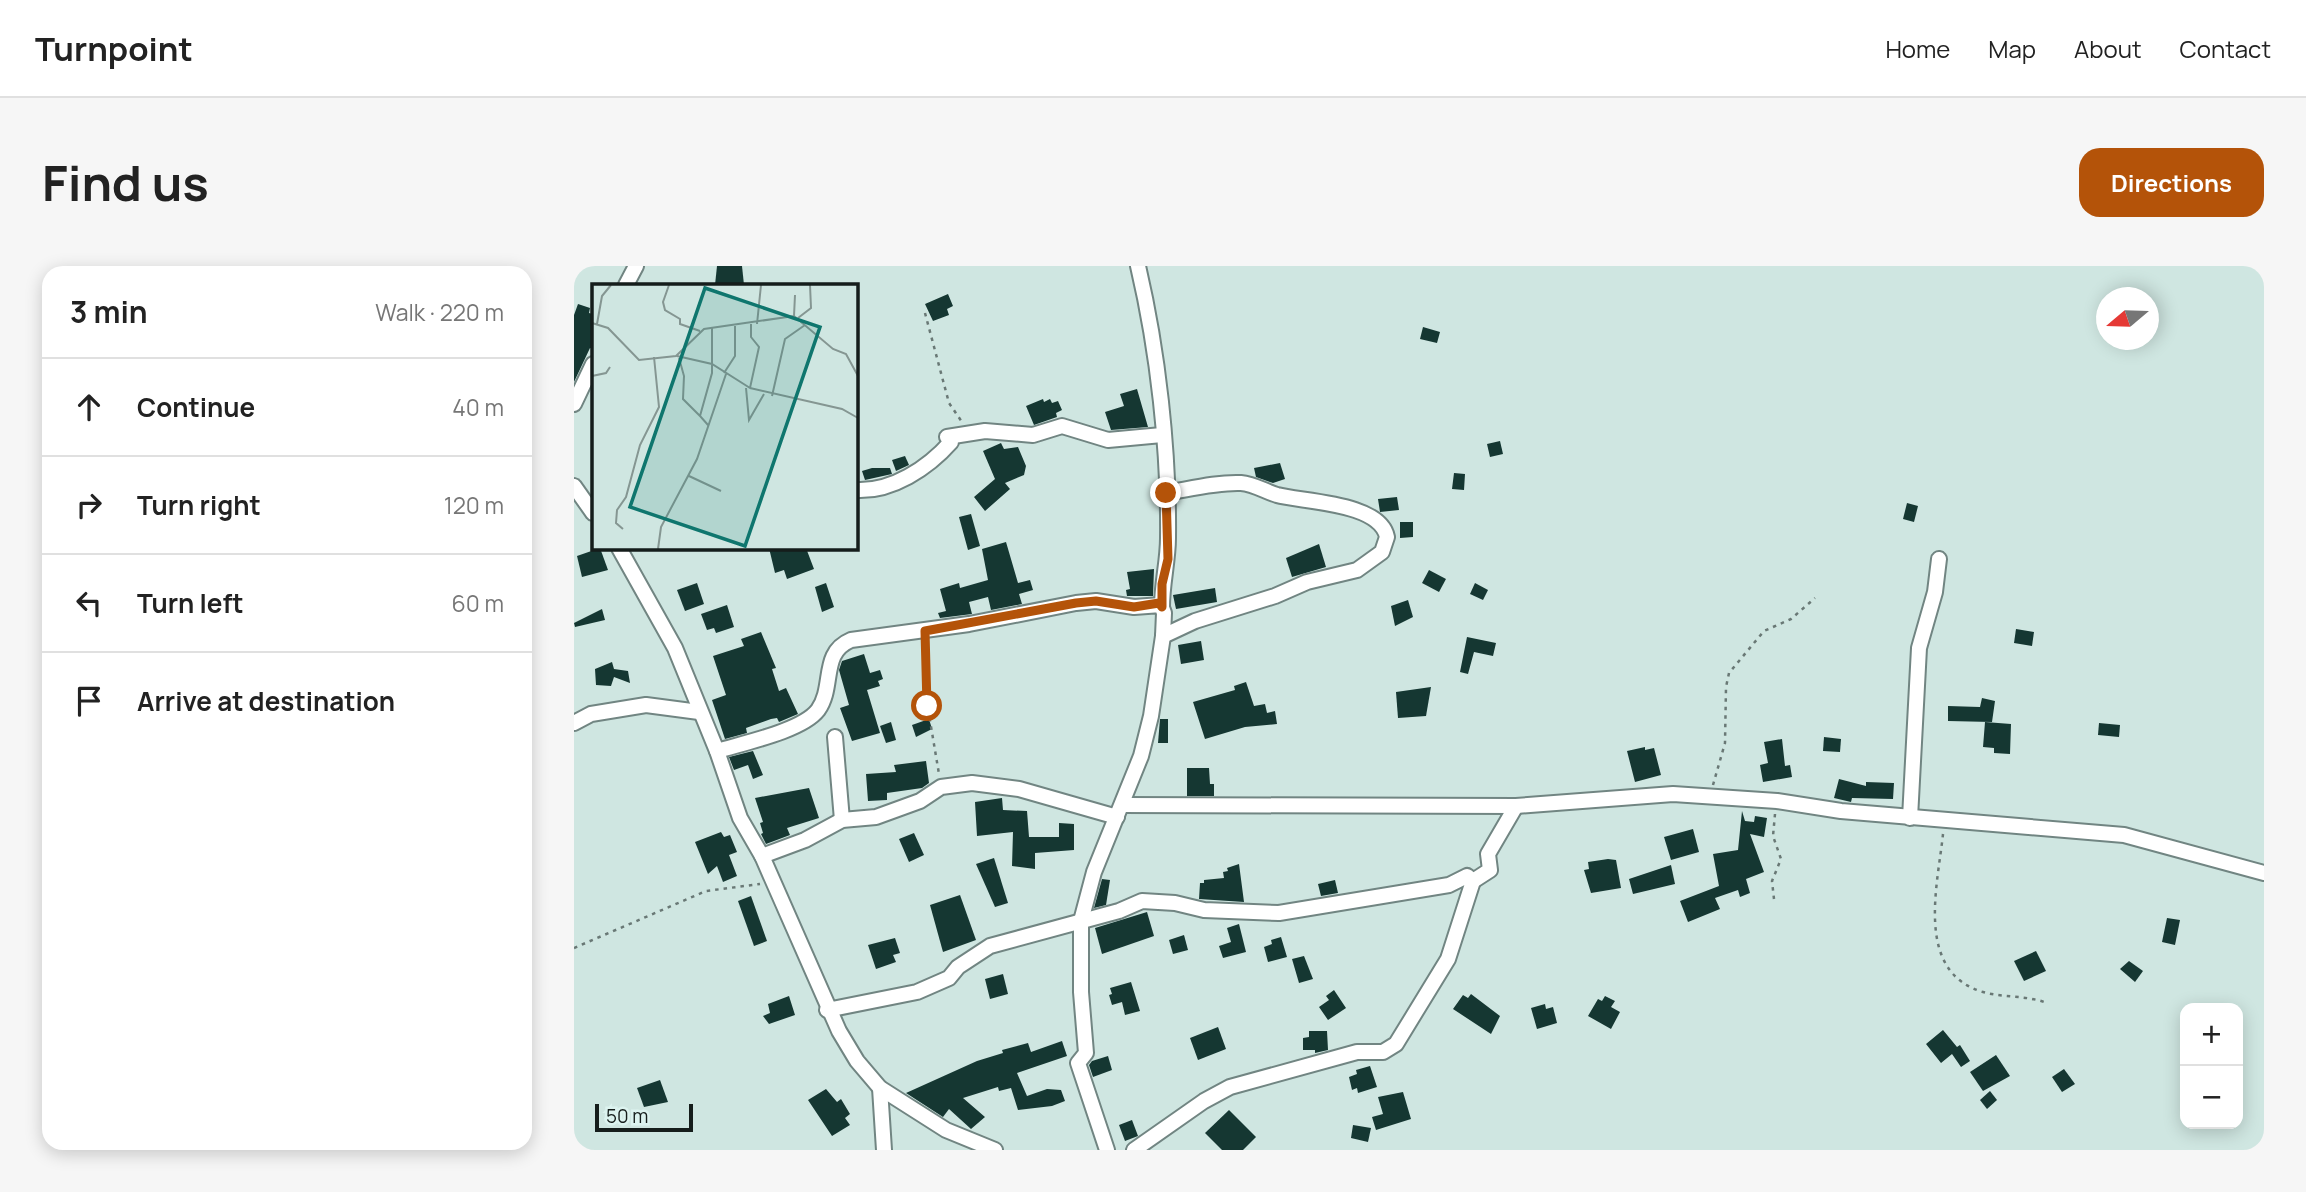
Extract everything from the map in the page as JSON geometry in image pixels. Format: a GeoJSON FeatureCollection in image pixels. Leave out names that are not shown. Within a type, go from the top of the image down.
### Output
{"type":"FeatureCollection","features":[{"type":"Feature","properties":{"kind":"street"},"geometry":{"type":"LineString","coordinates":[[627,284],[636,266]]}},
{"type":"Feature","properties":{"kind":"street"},"geometry":{"type":"LineString","coordinates":[[1107,1150],[1078,1063],[1086,1053],[1082,1022],[1082,921],[1094,872],[1120,811],[1151,716],[1163,636],[1162,584],[1168,559],[1162,435],[1149,319],[1138,266]]}},
{"type":"Feature","properties":{"kind":"street"},"geometry":{"type":"LineString","coordinates":[[574,404],[592,371]]}},
{"type":"Feature","properties":{"kind":"street"},"geometry":{"type":"LineString","coordinates":[[858,490],[871,491],[918,471],[944,452],[951,442],[947,437],[971,432],[1033,435],[1062,426],[1108,440],[1162,435]]}},
{"type":"Feature","properties":{"kind":"street"},"geometry":{"type":"LineString","coordinates":[[1163,636],[1195,621],[1275,596],[1307,582],[1357,570],[1382,552],[1387,537],[1381,526],[1342,504],[1284,496],[1250,484],[1229,484],[1166,493]]}},
{"type":"Feature","properties":{"kind":"street"},"geometry":{"type":"LineString","coordinates":[[574,486],[592,512]]}},
{"type":"Feature","properties":{"kind":"street"},"geometry":{"type":"LineString","coordinates":[[620,550],[675,648],[717,751],[740,818],[762,856],[827,1010],[857,1061],[880,1088],[946,1130],[995,1150]]}},
{"type":"Feature","properties":{"kind":"street"},"geometry":{"type":"LineString","coordinates":[[1910,818],[1919,648],[1935,593],[1939,559]]}},
{"type":"Feature","properties":{"kind":"street"},"geometry":{"type":"LineString","coordinates":[[717,751],[807,721],[823,700],[833,652],[839,645],[851,640],[925,631],[1096,601],[1134,607],[1159,603],[1162,607]]}},
{"type":"Feature","properties":{"kind":"street"},"geometry":{"type":"LineString","coordinates":[[574,723],[591,714],[646,705],[699,712]]}},
{"type":"Feature","properties":{"kind":"street"},"geometry":{"type":"LineString","coordinates":[[835,737],[842,820]]}},
{"type":"Feature","properties":{"kind":"street"},"geometry":{"type":"LineString","coordinates":[[762,856],[805,840],[842,820],[876,817],[920,801],[941,788],[972,783],[1002,785],[1120,811],[1516,806],[1655,794],[1777,801],[1910,818],[2124,835],[2264,873]]}},
{"type":"Feature","properties":{"kind":"street"},"geometry":{"type":"LineString","coordinates":[[1134,1150],[1204,1101],[1230,1087],[1357,1052],[1382,1052],[1396,1044],[1448,959],[1473,881],[1490,870],[1488,854],[1516,806]]}},
{"type":"Feature","properties":{"kind":"street"},"geometry":{"type":"LineString","coordinates":[[827,1010],[917,992],[949,978],[958,967],[990,946],[1082,921],[1142,901],[1175,903],[1204,910],[1279,913],[1449,885],[1467,876],[1473,881]]}},
{"type":"Feature","properties":{"kind":"street"},"geometry":{"type":"LineString","coordinates":[[880,1088],[884,1150]]}},
{"type":"Feature","properties":{"kind":"path"},"geometry":{"type":"LineString","coordinates":[[925,313],[949,403],[971,432]]}},
{"type":"Feature","properties":{"kind":"path"},"geometry":{"type":"LineString","coordinates":[[1709,798],[1725,743],[1726,687],[1729,673],[1764,631],[1791,619],[1815,598]]}},
{"type":"Feature","properties":{"kind":"path"},"geometry":{"type":"LineString","coordinates":[[925,631],[924,685],[941,788]]}},
{"type":"Feature","properties":{"kind":"path"},"geometry":{"type":"LineString","coordinates":[[1774,899],[1772,881],[1781,859],[1773,836],[1777,801]]}},
{"type":"Feature","properties":{"kind":"path"},"geometry":{"type":"LineString","coordinates":[[1944,821],[1933,905],[1939,944],[1949,966],[1959,979],[1974,988],[2047,1003]]}},
{"type":"Feature","properties":{"kind":"path"},"geometry":{"type":"LineString","coordinates":[[574,948],[706,891],[773,882]]}},
{"type":"Feature","properties":{"kind":"building"},"geometry":{"type":"Polygon","coordinates":[[[717,266],[742,266],[744,284],[715,284],[717,266]]]}},
{"type":"Feature","properties":{"kind":"building"},"geometry":{"type":"Polygon","coordinates":[[[948,294],[953,306],[947,309],[949,315],[933,321],[925,304],[948,294]]]}},
{"type":"Feature","properties":{"kind":"building"},"geometry":{"type":"Polygon","coordinates":[[[578,304],[590,308],[589,313],[592,314],[592,349],[574,382],[574,315],[578,304]]]}},
{"type":"Feature","properties":{"kind":"building"},"geometry":{"type":"Polygon","coordinates":[[[1423,327],[1440,332],[1437,343],[1420,339],[1423,327]]]}},
{"type":"Feature","properties":{"kind":"building"},"geometry":{"type":"Polygon","coordinates":[[[1137,389],[1148,427],[1111,430],[1105,412],[1124,406],[1120,394],[1137,389]]]}},
{"type":"Feature","properties":{"kind":"building"},"geometry":{"type":"Polygon","coordinates":[[[1043,399],[1044,402],[1050,399],[1052,403],[1058,401],[1062,410],[1056,413],[1057,417],[1034,425],[1026,406],[1043,399]]]}},
{"type":"Feature","properties":{"kind":"building"},"geometry":{"type":"Polygon","coordinates":[[[1500,441],[1503,454],[1490,457],[1487,444],[1500,441]]]}},
{"type":"Feature","properties":{"kind":"building"},"geometry":{"type":"Polygon","coordinates":[[[1001,443],[1004,449],[1018,447],[1026,466],[1024,475],[1005,483],[1010,489],[985,511],[974,497],[995,479],[983,451],[1001,443]]]}},
{"type":"Feature","properties":{"kind":"building"},"geometry":{"type":"Polygon","coordinates":[[[905,456],[909,465],[896,471],[892,460],[905,456]]]}},
{"type":"Feature","properties":{"kind":"building"},"geometry":{"type":"Polygon","coordinates":[[[1280,463],[1285,479],[1273,483],[1256,477],[1254,468],[1280,463]]]}},
{"type":"Feature","properties":{"kind":"building"},"geometry":{"type":"Polygon","coordinates":[[[890,468],[892,474],[865,480],[862,471],[890,468]]]}},
{"type":"Feature","properties":{"kind":"building"},"geometry":{"type":"Polygon","coordinates":[[[1454,473],[1465,474],[1464,490],[1452,489],[1454,473]]]}},
{"type":"Feature","properties":{"kind":"building"},"geometry":{"type":"Polygon","coordinates":[[[1397,497],[1399,510],[1380,512],[1378,499],[1397,497]]]}},
{"type":"Feature","properties":{"kind":"building"},"geometry":{"type":"Polygon","coordinates":[[[1907,503],[1918,506],[1914,522],[1903,519],[1907,503]]]}},
{"type":"Feature","properties":{"kind":"building"},"geometry":{"type":"Polygon","coordinates":[[[971,514],[980,546],[968,550],[959,517],[971,514]]]}},
{"type":"Feature","properties":{"kind":"building"},"geometry":{"type":"Polygon","coordinates":[[[1400,522],[1413,522],[1413,537],[1400,538],[1400,522]]]}},
{"type":"Feature","properties":{"kind":"building"},"geometry":{"type":"Polygon","coordinates":[[[1006,542],[1018,583],[1030,580],[1033,590],[1019,594],[1022,604],[991,610],[988,597],[969,602],[972,614],[940,618],[938,613],[946,611],[940,589],[959,583],[960,588],[988,580],[982,549],[1006,542]]]}},
{"type":"Feature","properties":{"kind":"building"},"geometry":{"type":"Polygon","coordinates":[[[1319,544],[1326,567],[1292,577],[1286,558],[1319,544]]]}},
{"type":"Feature","properties":{"kind":"building"},"geometry":{"type":"Polygon","coordinates":[[[601,550],[608,570],[582,577],[577,556],[601,550]]]}},
{"type":"Feature","properties":{"kind":"building"},"geometry":{"type":"Polygon","coordinates":[[[769,550],[807,550],[814,569],[787,579],[784,570],[775,573],[769,550]]]}},
{"type":"Feature","properties":{"kind":"building"},"geometry":{"type":"Polygon","coordinates":[[[1154,569],[1153,596],[1127,596],[1126,590],[1130,589],[1127,572],[1154,569]]]}},
{"type":"Feature","properties":{"kind":"building"},"geometry":{"type":"Polygon","coordinates":[[[1429,570],[1446,579],[1439,592],[1422,583],[1429,570]]]}},
{"type":"Feature","properties":{"kind":"building"},"geometry":{"type":"Polygon","coordinates":[[[697,583],[704,604],[685,611],[677,590],[697,583]]]}},
{"type":"Feature","properties":{"kind":"building"},"geometry":{"type":"Polygon","coordinates":[[[826,583],[834,607],[822,612],[815,587],[826,583]]]}},
{"type":"Feature","properties":{"kind":"building"},"geometry":{"type":"Polygon","coordinates":[[[1475,583],[1488,590],[1483,600],[1470,594],[1475,583]]]}},
{"type":"Feature","properties":{"kind":"building"},"geometry":{"type":"Polygon","coordinates":[[[1215,588],[1217,602],[1176,609],[1173,595],[1215,588]]]}},
{"type":"Feature","properties":{"kind":"building"},"geometry":{"type":"Polygon","coordinates":[[[1408,600],[1413,617],[1395,626],[1391,606],[1408,600]]]}},
{"type":"Feature","properties":{"kind":"building"},"geometry":{"type":"Polygon","coordinates":[[[727,605],[734,627],[716,633],[714,628],[707,630],[701,614],[727,605]]]}},
{"type":"Feature","properties":{"kind":"building"},"geometry":{"type":"Polygon","coordinates":[[[602,609],[605,620],[575,627],[574,623],[602,609]]]}},
{"type":"Feature","properties":{"kind":"building"},"geometry":{"type":"Polygon","coordinates":[[[2016,629],[2034,632],[2032,646],[2014,643],[2016,629]]]}},
{"type":"Feature","properties":{"kind":"building"},"geometry":{"type":"Polygon","coordinates":[[[761,632],[776,668],[772,669],[779,691],[786,688],[798,714],[779,722],[777,718],[771,719],[746,728],[747,733],[725,739],[712,700],[726,695],[713,656],[744,646],[741,639],[761,632]]]}},
{"type":"Feature","properties":{"kind":"building"},"geometry":{"type":"Polygon","coordinates":[[[1467,637],[1496,643],[1493,656],[1474,652],[1468,674],[1460,672],[1467,637]]]}},
{"type":"Feature","properties":{"kind":"building"},"geometry":{"type":"Polygon","coordinates":[[[1201,641],[1204,660],[1181,664],[1178,645],[1201,641]]]}},
{"type":"Feature","properties":{"kind":"building"},"geometry":{"type":"Polygon","coordinates":[[[864,654],[870,673],[880,670],[883,679],[878,681],[880,686],[867,690],[880,733],[852,741],[840,708],[849,705],[839,670],[842,661],[864,654]]]}},
{"type":"Feature","properties":{"kind":"building"},"geometry":{"type":"Polygon","coordinates":[[[612,662],[614,669],[628,671],[630,683],[614,677],[611,686],[596,685],[595,669],[612,662]]]}},
{"type":"Feature","properties":{"kind":"building"},"geometry":{"type":"Polygon","coordinates":[[[1246,682],[1254,706],[1265,704],[1267,713],[1275,711],[1277,724],[1245,727],[1205,739],[1193,702],[1235,690],[1234,686],[1246,682]]]}},
{"type":"Feature","properties":{"kind":"building"},"geometry":{"type":"Polygon","coordinates":[[[1431,687],[1426,716],[1398,718],[1396,692],[1431,687]]]}},
{"type":"Feature","properties":{"kind":"building"},"geometry":{"type":"Polygon","coordinates":[[[1982,698],[1995,701],[1992,722],[1948,721],[1948,706],[1980,707],[1982,698]]]}},
{"type":"Feature","properties":{"kind":"building"},"geometry":{"type":"Polygon","coordinates":[[[929,719],[932,729],[916,737],[912,725],[929,719]]]}},
{"type":"Feature","properties":{"kind":"building"},"geometry":{"type":"Polygon","coordinates":[[[1160,719],[1168,719],[1168,743],[1158,743],[1160,719]]]}},
{"type":"Feature","properties":{"kind":"building"},"geometry":{"type":"Polygon","coordinates":[[[891,722],[896,740],[886,743],[880,726],[891,722]]]}},
{"type":"Feature","properties":{"kind":"building"},"geometry":{"type":"Polygon","coordinates":[[[1985,722],[2011,724],[2010,754],[1994,753],[1994,748],[1983,747],[1985,722]]]}},
{"type":"Feature","properties":{"kind":"building"},"geometry":{"type":"Polygon","coordinates":[[[2099,723],[2120,725],[2119,737],[2098,735],[2099,723]]]}},
{"type":"Feature","properties":{"kind":"building"},"geometry":{"type":"Polygon","coordinates":[[[1824,737],[1841,739],[1840,752],[1823,751],[1824,737]]]}},
{"type":"Feature","properties":{"kind":"building"},"geometry":{"type":"Polygon","coordinates":[[[1782,739],[1785,766],[1790,765],[1792,777],[1763,782],[1760,765],[1768,763],[1764,742],[1782,739]]]}},
{"type":"Feature","properties":{"kind":"building"},"geometry":{"type":"Polygon","coordinates":[[[1645,747],[1645,750],[1654,748],[1661,775],[1635,782],[1627,751],[1645,747]]]}},
{"type":"Feature","properties":{"kind":"building"},"geometry":{"type":"Polygon","coordinates":[[[753,751],[763,775],[753,779],[748,765],[734,770],[729,757],[753,751]]]}},
{"type":"Feature","properties":{"kind":"building"},"geometry":{"type":"Polygon","coordinates":[[[926,761],[929,783],[922,788],[887,793],[887,800],[868,801],[866,774],[896,772],[894,765],[926,761]]]}},
{"type":"Feature","properties":{"kind":"building"},"geometry":{"type":"Polygon","coordinates":[[[1187,768],[1209,768],[1210,784],[1214,784],[1214,796],[1187,796],[1187,768]]]}},
{"type":"Feature","properties":{"kind":"building"},"geometry":{"type":"Polygon","coordinates":[[[1839,779],[1866,786],[1866,782],[1894,783],[1893,799],[1852,798],[1851,802],[1834,798],[1839,779]]]}},
{"type":"Feature","properties":{"kind":"building"},"geometry":{"type":"Polygon","coordinates":[[[809,788],[819,818],[787,828],[790,835],[766,844],[761,834],[760,823],[763,822],[755,798],[809,788]]]}},
{"type":"Feature","properties":{"kind":"building"},"geometry":{"type":"Polygon","coordinates":[[[1002,798],[1003,810],[1027,811],[1029,837],[1059,837],[1059,823],[1074,824],[1074,850],[1035,853],[1035,869],[1012,866],[1013,832],[977,836],[975,802],[1002,798]]]}},
{"type":"Feature","properties":{"kind":"building"},"geometry":{"type":"Polygon","coordinates":[[[1742,811],[1745,821],[1754,822],[1755,816],[1767,818],[1764,837],[1750,834],[1764,872],[1746,879],[1750,893],[1740,897],[1738,890],[1715,898],[1720,909],[1688,922],[1680,901],[1719,886],[1713,854],[1738,850],[1742,811]]]}},
{"type":"Feature","properties":{"kind":"building"},"geometry":{"type":"Polygon","coordinates":[[[1693,829],[1699,852],[1671,860],[1664,837],[1693,829]]]}},
{"type":"Feature","properties":{"kind":"building"},"geometry":{"type":"Polygon","coordinates":[[[721,832],[724,837],[730,835],[737,852],[729,855],[737,876],[723,882],[717,866],[708,874],[695,842],[721,832]]]}},
{"type":"Feature","properties":{"kind":"building"},"geometry":{"type":"Polygon","coordinates":[[[914,833],[924,855],[909,862],[899,839],[914,833]]]}},
{"type":"Feature","properties":{"kind":"building"},"geometry":{"type":"Polygon","coordinates":[[[994,858],[1008,903],[995,907],[976,864],[994,858]]]}},
{"type":"Feature","properties":{"kind":"building"},"geometry":{"type":"Polygon","coordinates":[[[1616,860],[1621,888],[1591,893],[1584,870],[1589,869],[1588,862],[1616,860]]]}},
{"type":"Feature","properties":{"kind":"building"},"geometry":{"type":"Polygon","coordinates":[[[1239,864],[1244,902],[1199,899],[1200,883],[1204,883],[1204,880],[1224,878],[1223,872],[1228,871],[1227,868],[1239,864]]]}},
{"type":"Feature","properties":{"kind":"building"},"geometry":{"type":"Polygon","coordinates":[[[1671,865],[1675,884],[1633,894],[1629,879],[1671,865]]]}},
{"type":"Feature","properties":{"kind":"building"},"geometry":{"type":"Polygon","coordinates":[[[1102,879],[1110,880],[1106,905],[1094,908],[1102,879]]]}},
{"type":"Feature","properties":{"kind":"building"},"geometry":{"type":"Polygon","coordinates":[[[1335,880],[1338,893],[1321,896],[1318,884],[1335,880]]]}},
{"type":"Feature","properties":{"kind":"building"},"geometry":{"type":"Polygon","coordinates":[[[960,895],[976,940],[943,952],[930,905],[960,895]]]}},
{"type":"Feature","properties":{"kind":"building"},"geometry":{"type":"Polygon","coordinates":[[[751,896],[767,941],[754,946],[738,901],[751,896]]]}},
{"type":"Feature","properties":{"kind":"building"},"geometry":{"type":"Polygon","coordinates":[[[1147,912],[1154,936],[1102,954],[1095,928],[1147,912]]]}},
{"type":"Feature","properties":{"kind":"building"},"geometry":{"type":"Polygon","coordinates":[[[2167,918],[2180,920],[2175,945],[2162,942],[2167,918]]]}},
{"type":"Feature","properties":{"kind":"building"},"geometry":{"type":"Polygon","coordinates":[[[1239,924],[1246,952],[1223,958],[1219,946],[1231,942],[1227,928],[1239,924]]]}},
{"type":"Feature","properties":{"kind":"building"},"geometry":{"type":"Polygon","coordinates":[[[1184,935],[1188,950],[1173,954],[1169,940],[1184,935]]]}},
{"type":"Feature","properties":{"kind":"building"},"geometry":{"type":"Polygon","coordinates":[[[1281,937],[1287,957],[1268,962],[1264,947],[1272,944],[1271,940],[1281,937]]]}},
{"type":"Feature","properties":{"kind":"building"},"geometry":{"type":"Polygon","coordinates":[[[895,938],[900,953],[893,955],[896,962],[876,969],[868,945],[895,938]]]}},
{"type":"Feature","properties":{"kind":"building"},"geometry":{"type":"Polygon","coordinates":[[[2036,951],[2046,971],[2024,981],[2014,961],[2036,951]]]}},
{"type":"Feature","properties":{"kind":"building"},"geometry":{"type":"Polygon","coordinates":[[[1304,956],[1313,979],[1299,983],[1292,959],[1304,956]]]}},
{"type":"Feature","properties":{"kind":"building"},"geometry":{"type":"Polygon","coordinates":[[[2129,961],[2143,971],[2135,982],[2120,969],[2129,961]]]}},
{"type":"Feature","properties":{"kind":"building"},"geometry":{"type":"Polygon","coordinates":[[[1003,974],[1008,994],[990,999],[985,979],[1003,974]]]}},
{"type":"Feature","properties":{"kind":"building"},"geometry":{"type":"Polygon","coordinates":[[[1131,982],[1140,1011],[1125,1015],[1122,1002],[1112,1005],[1110,988],[1131,982]]]}},
{"type":"Feature","properties":{"kind":"building"},"geometry":{"type":"Polygon","coordinates":[[[1334,990],[1346,1008],[1328,1020],[1319,1007],[1329,1000],[1326,996],[1334,990]]]}},
{"type":"Feature","properties":{"kind":"building"},"geometry":{"type":"Polygon","coordinates":[[[1471,994],[1500,1016],[1491,1034],[1453,1009],[1463,995],[1468,998],[1471,994]]]}},
{"type":"Feature","properties":{"kind":"building"},"geometry":{"type":"Polygon","coordinates":[[[789,996],[795,1015],[769,1024],[763,1016],[770,1013],[768,1004],[789,996]]]}},
{"type":"Feature","properties":{"kind":"building"},"geometry":{"type":"Polygon","coordinates":[[[1605,996],[1615,1001],[1611,1007],[1620,1012],[1611,1029],[1588,1016],[1598,999],[1602,1001],[1605,996]]]}},
{"type":"Feature","properties":{"kind":"building"},"geometry":{"type":"Polygon","coordinates":[[[1545,1004],[1546,1009],[1553,1007],[1557,1023],[1537,1029],[1531,1008],[1545,1004]]]}},
{"type":"Feature","properties":{"kind":"building"},"geometry":{"type":"Polygon","coordinates":[[[1218,1027],[1226,1049],[1198,1060],[1190,1038],[1218,1027]]]}},
{"type":"Feature","properties":{"kind":"building"},"geometry":{"type":"Polygon","coordinates":[[[1943,1030],[1957,1047],[1960,1045],[1970,1061],[1961,1067],[1952,1054],[1941,1063],[1926,1044],[1943,1030]]]}},
{"type":"Feature","properties":{"kind":"building"},"geometry":{"type":"Polygon","coordinates":[[[1309,1031],[1327,1031],[1328,1050],[1315,1053],[1315,1050],[1303,1050],[1303,1038],[1309,1037],[1309,1031]]]}},
{"type":"Feature","properties":{"kind":"building"},"geometry":{"type":"Polygon","coordinates":[[[1062,1041],[1067,1056],[1017,1073],[1027,1096],[1047,1089],[1061,1090],[1065,1101],[1052,1106],[1018,1110],[1011,1088],[999,1091],[998,1087],[963,1098],[985,1117],[971,1129],[949,1109],[943,1117],[906,1093],[977,1061],[1003,1053],[1002,1050],[1028,1043],[1031,1052],[1062,1041]]]}},
{"type":"Feature","properties":{"kind":"building"},"geometry":{"type":"Polygon","coordinates":[[[1996,1055],[2010,1076],[1983,1091],[1970,1072],[1996,1055]]]}},
{"type":"Feature","properties":{"kind":"building"},"geometry":{"type":"Polygon","coordinates":[[[1108,1056],[1112,1070],[1093,1077],[1089,1065],[1092,1061],[1108,1056]]]}},
{"type":"Feature","properties":{"kind":"building"},"geometry":{"type":"Polygon","coordinates":[[[1370,1066],[1377,1087],[1358,1093],[1357,1088],[1352,1090],[1349,1077],[1357,1074],[1356,1070],[1370,1066]]]}},
{"type":"Feature","properties":{"kind":"building"},"geometry":{"type":"Polygon","coordinates":[[[2064,1069],[2075,1084],[2062,1092],[2052,1077],[2064,1069]]]}},
{"type":"Feature","properties":{"kind":"building"},"geometry":{"type":"Polygon","coordinates":[[[660,1080],[668,1102],[644,1107],[637,1088],[660,1080]]]}},
{"type":"Feature","properties":{"kind":"building"},"geometry":{"type":"Polygon","coordinates":[[[826,1089],[837,1102],[841,1099],[850,1114],[845,1118],[850,1125],[832,1136],[808,1100],[826,1089]]]}},
{"type":"Feature","properties":{"kind":"building"},"geometry":{"type":"Polygon","coordinates":[[[1990,1091],[1997,1100],[1987,1109],[1980,1100],[1990,1091]]]}},
{"type":"Feature","properties":{"kind":"building"},"geometry":{"type":"Polygon","coordinates":[[[1403,1092],[1411,1119],[1376,1130],[1372,1117],[1383,1114],[1378,1097],[1403,1092]]]}},
{"type":"Feature","properties":{"kind":"building"},"geometry":{"type":"Polygon","coordinates":[[[1229,1110],[1256,1137],[1243,1150],[1222,1150],[1205,1133],[1229,1110]]]}},
{"type":"Feature","properties":{"kind":"building"},"geometry":{"type":"Polygon","coordinates":[[[1132,1120],[1138,1136],[1125,1141],[1119,1125],[1132,1120]]]}},
{"type":"Feature","properties":{"kind":"building"},"geometry":{"type":"Polygon","coordinates":[[[1353,1125],[1371,1128],[1368,1142],[1351,1138],[1353,1125]]]}},
{"type":"Feature","properties":{"kind":"route"},"geometry":{"type":"LineString","coordinates":[[927,706],[924,685],[925,631],[1076,603],[1096,601],[1134,607],[1159,603],[1162,607],[1162,584],[1168,559],[1166,493]]}}]}
